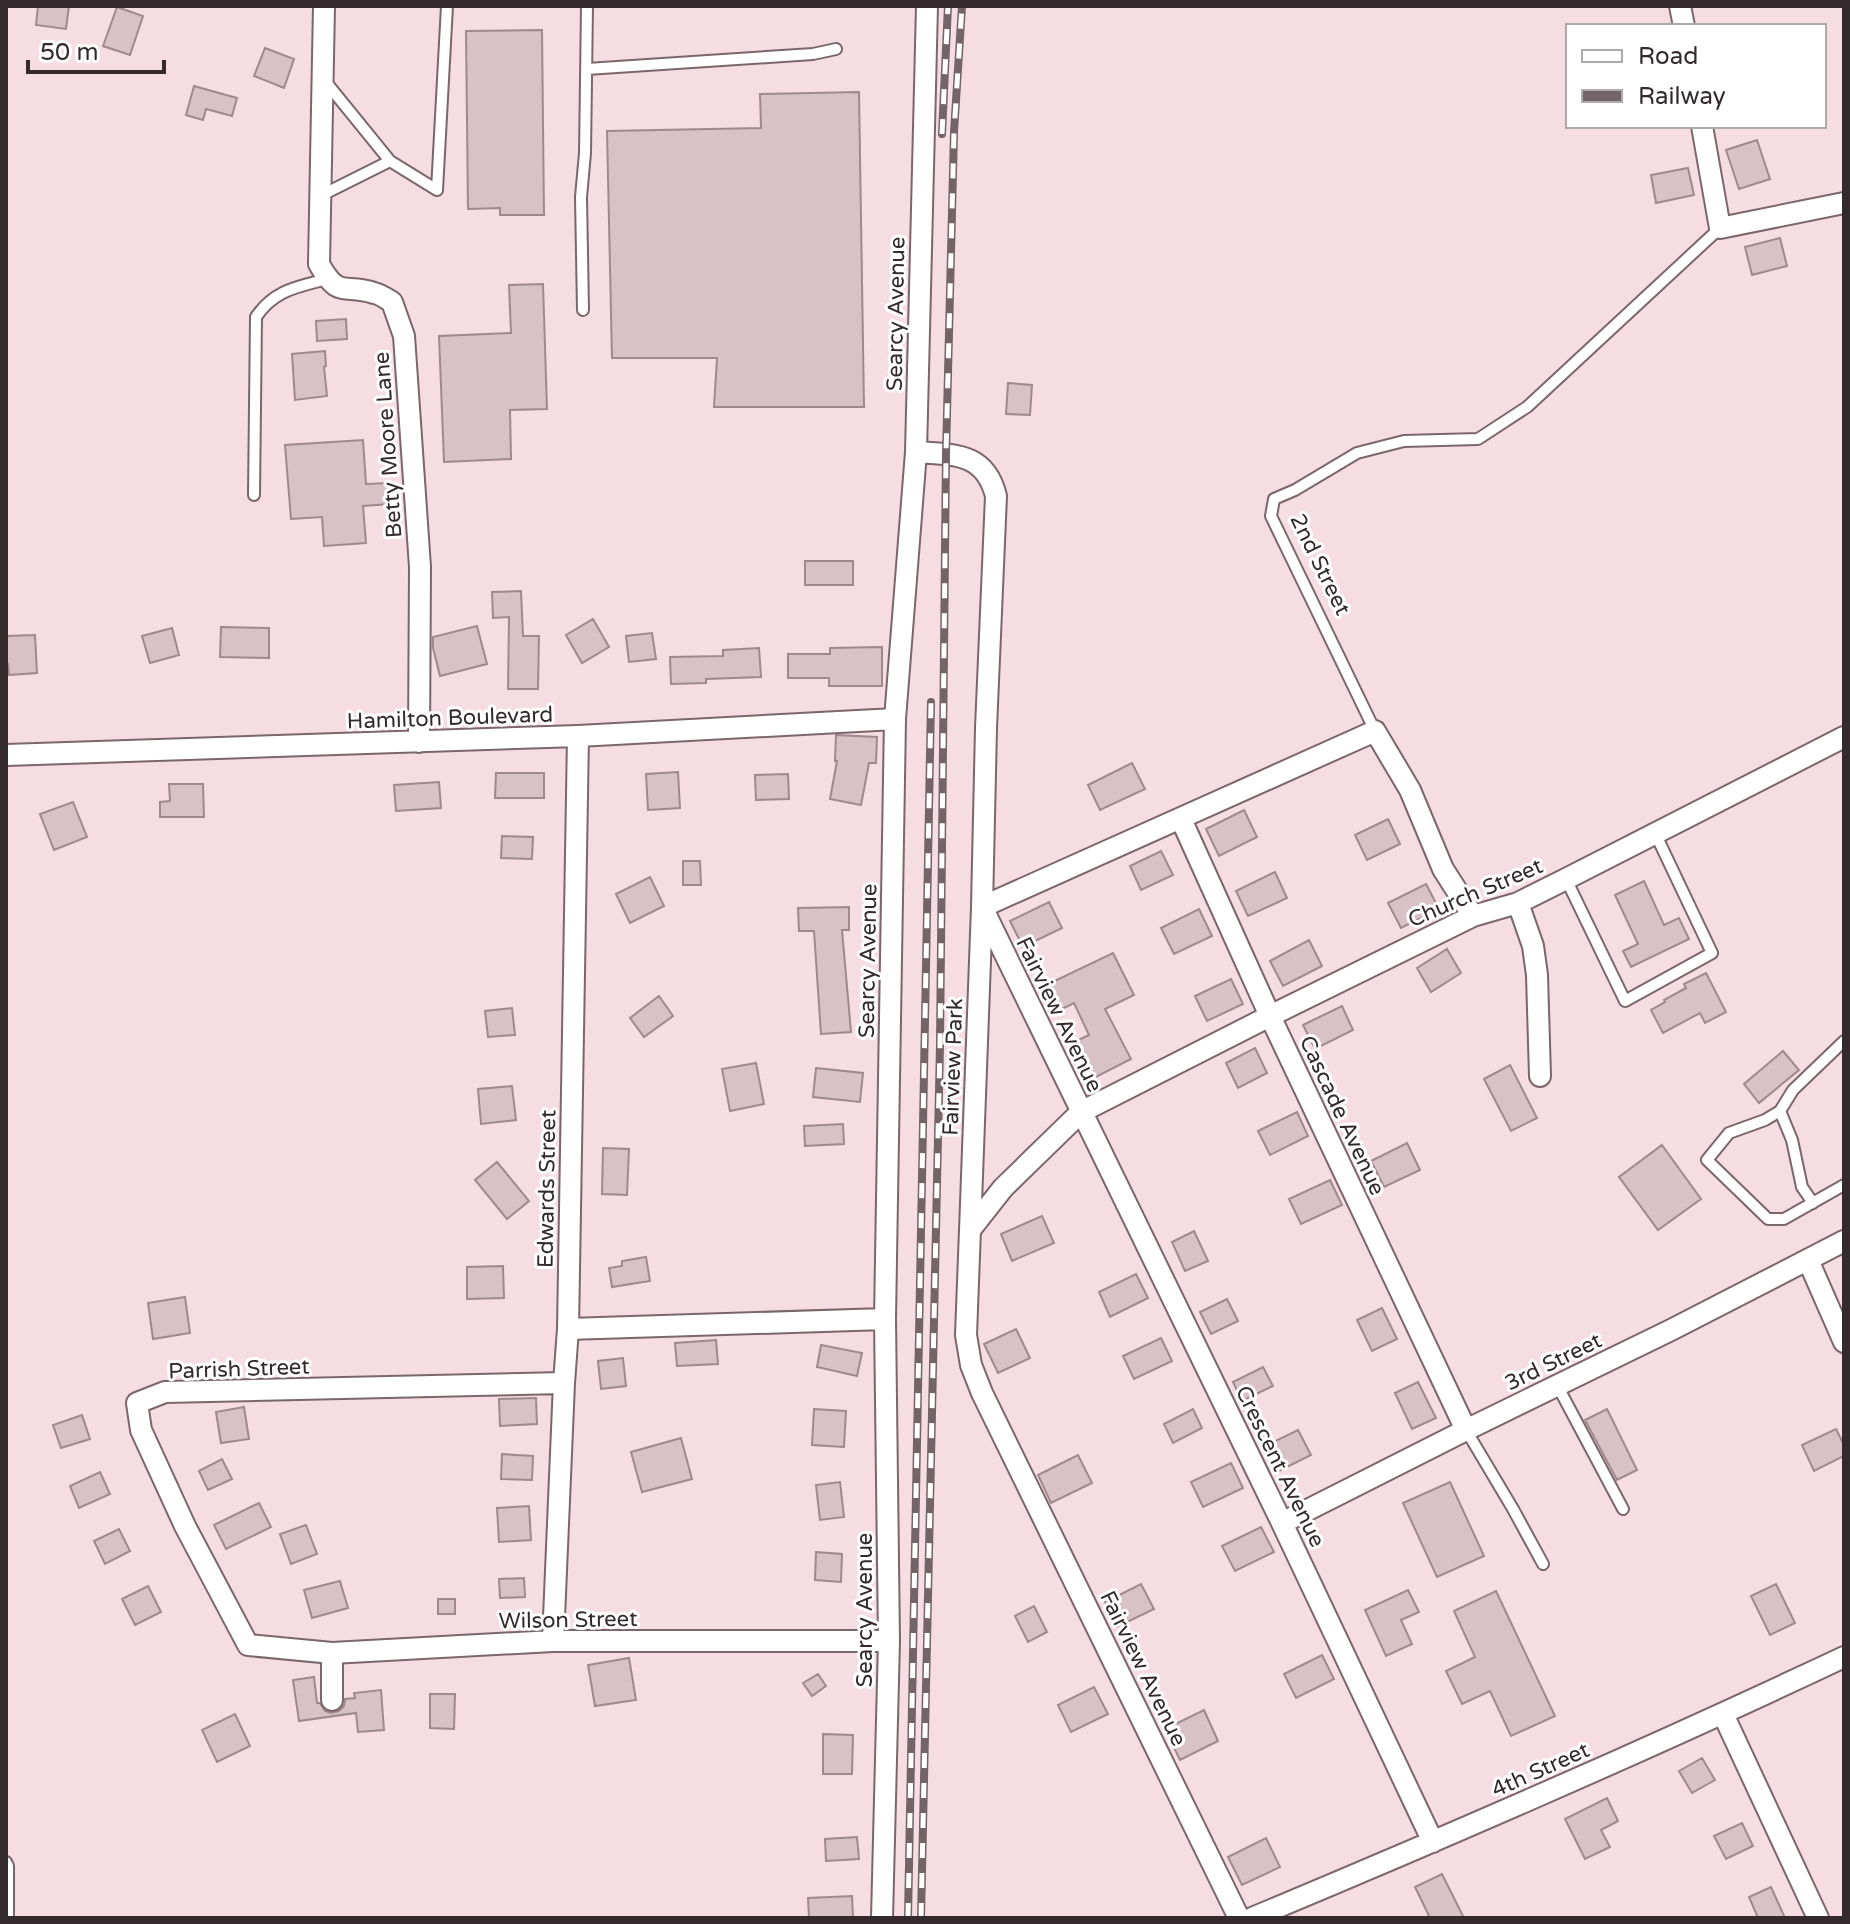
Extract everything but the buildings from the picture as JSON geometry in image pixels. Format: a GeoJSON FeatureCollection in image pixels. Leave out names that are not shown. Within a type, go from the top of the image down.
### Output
{"type":"FeatureCollection","features":[{"type":"Feature","properties":{"kind":"street"},"geometry":{"type":"LineString","coordinates":[[324,6],[319,264],[327,279]]}},
{"type":"Feature","properties":{"kind":"street","name":"Searcy Avenue"},"geometry":{"type":"LineString","coordinates":[[882,1918],[889,1641],[885,1319],[895,719],[916,452],[927,6]]}},
{"type":"Feature","properties":{"kind":"street"},"geometry":{"type":"LineString","coordinates":[[1702,128],[1720,228],[1844,203]]}},
{"type":"Feature","properties":{"kind":"street","name":"Betty Moore Lane"},"geometry":{"type":"LineString","coordinates":[[327,279],[340,289],[374,293],[392,302],[404,336],[420,567],[419,742]]}},
{"type":"Feature","properties":{"kind":"street","name":"Fairview Avenue"},"geometry":{"type":"LineString","coordinates":[[916,452],[967,458],[985,469],[996,496],[982,907],[1081,1112],[1003,1188],[970,1230],[966,1335],[971,1365],[988,1408],[1239,1918]]}},
{"type":"Feature","properties":{"kind":"street","name":"Hamilton Boulevard"},"geometry":{"type":"LineString","coordinates":[[6,755],[578,736],[895,719]]}},
{"type":"Feature","properties":{"kind":"street"},"geometry":{"type":"LineString","coordinates":[[982,907],[1375,731],[1410,790],[1443,869],[1473,916]]}},
{"type":"Feature","properties":{"kind":"street","name":"Edwards Street"},"geometry":{"type":"LineString","coordinates":[[553,1641],[568,1329],[578,736]]}},
{"type":"Feature","properties":{"kind":"street","name":"Church Street"},"geometry":{"type":"LineString","coordinates":[[1081,1112],[1473,916],[1518,903],[1844,737]]}},
{"type":"Feature","properties":{"kind":"street","name":"Cascade Avenue"},"geometry":{"type":"LineString","coordinates":[[1181,819],[1270,1016],[1466,1430]]}},
{"type":"Feature","properties":{"kind":"street"},"geometry":{"type":"LineString","coordinates":[[1518,903],[1535,961],[1540,1076]]}},
{"type":"Feature","properties":{"kind":"street","name":"Fairview Park"},"geometry":{"type":"LineString","coordinates":[[970,1230],[982,907]]}},
{"type":"Feature","properties":{"kind":"street","name":"Crescent Avenue"},"geometry":{"type":"LineString","coordinates":[[1081,1112],[1282,1523],[1433,1842]]}},
{"type":"Feature","properties":{"kind":"street","name":"3rd Street"},"geometry":{"type":"LineString","coordinates":[[1282,1523],[1844,1241]]}},
{"type":"Feature","properties":{"kind":"street"},"geometry":{"type":"LineString","coordinates":[[1808,1260],[1844,1342]]}},
{"type":"Feature","properties":{"kind":"street"},"geometry":{"type":"LineString","coordinates":[[568,1329],[885,1319]]}},
{"type":"Feature","properties":{"kind":"street","name":"Parrish Street"},"geometry":{"type":"LineString","coordinates":[[248,1645],[185,1526],[141,1430],[137,1403],[165,1392],[564,1383]]}},
{"type":"Feature","properties":{"kind":"street","name":"Wilson Street"},"geometry":{"type":"LineString","coordinates":[[248,1645],[332,1653],[553,1641],[889,1641]]}},
{"type":"Feature","properties":{"kind":"street"},"geometry":{"type":"LineString","coordinates":[[332,1653],[332,1700]]}},
{"type":"Feature","properties":{"kind":"street","name":"4th Street"},"geometry":{"type":"LineString","coordinates":[[1252,1918],[1433,1842],[1844,1657]]}},
{"type":"Feature","properties":{"kind":"street"},"geometry":{"type":"LineString","coordinates":[[1723,1714],[1818,1918]]}},
{"type":"Feature","properties":{"kind":"lane"},"geometry":{"type":"LineString","coordinates":[[322,78],[390,161],[437,190],[447,6]]}},
{"type":"Feature","properties":{"kind":"lane"},"geometry":{"type":"LineString","coordinates":[[583,310],[581,197],[585,153],[587,6]]}},
{"type":"Feature","properties":{"kind":"lane"},"geometry":{"type":"LineString","coordinates":[[587,69],[813,54],[836,49]]}},
{"type":"Feature","properties":{"kind":"lane"},"geometry":{"type":"LineString","coordinates":[[320,196],[390,161]]}},
{"type":"Feature","properties":{"kind":"lane","name":"2nd Street"},"geometry":{"type":"LineString","coordinates":[[1375,731],[1271,516],[1274,499],[1357,453],[1404,441],[1478,439],[1527,407],[1720,228]]}},
{"type":"Feature","properties":{"kind":"lane"},"geometry":{"type":"LineString","coordinates":[[254,495],[256,317],[272,298],[289,289],[327,279]]}},
{"type":"Feature","properties":{"kind":"lane"},"geometry":{"type":"LineString","coordinates":[[1566,879],[1625,1001],[1712,953],[1655,833]]}},
{"type":"Feature","properties":{"kind":"lane"},"geometry":{"type":"LineString","coordinates":[[1844,1041],[1793,1090],[1780,1111],[1729,1133],[1707,1160],[1768,1219],[1784,1219],[1844,1185]]}},
{"type":"Feature","properties":{"kind":"lane"},"geometry":{"type":"LineString","coordinates":[[1780,1111],[1792,1140],[1802,1187],[1813,1203]]}},
{"type":"Feature","properties":{"kind":"lane"},"geometry":{"type":"LineString","coordinates":[[1557,1385],[1623,1509]]}},
{"type":"Feature","properties":{"kind":"lane"},"geometry":{"type":"LineString","coordinates":[[1466,1430],[1543,1564]]}},
{"type":"Feature","properties":{"kind":"lane"},"geometry":{"type":"LineString","coordinates":[[6,1862],[8,1918]]}},
{"type":"Feature","properties":{"kind":"railway"},"geometry":{"type":"LineString","coordinates":[[942,134],[948,6]]}},
{"type":"Feature","properties":{"kind":"railway"},"geometry":{"type":"LineString","coordinates":[[921,1918],[940,1045],[946,454],[954,132],[962,6]]}},
{"type":"Feature","properties":{"kind":"railway"},"geometry":{"type":"LineString","coordinates":[[908,1918],[931,702]]}}]}
